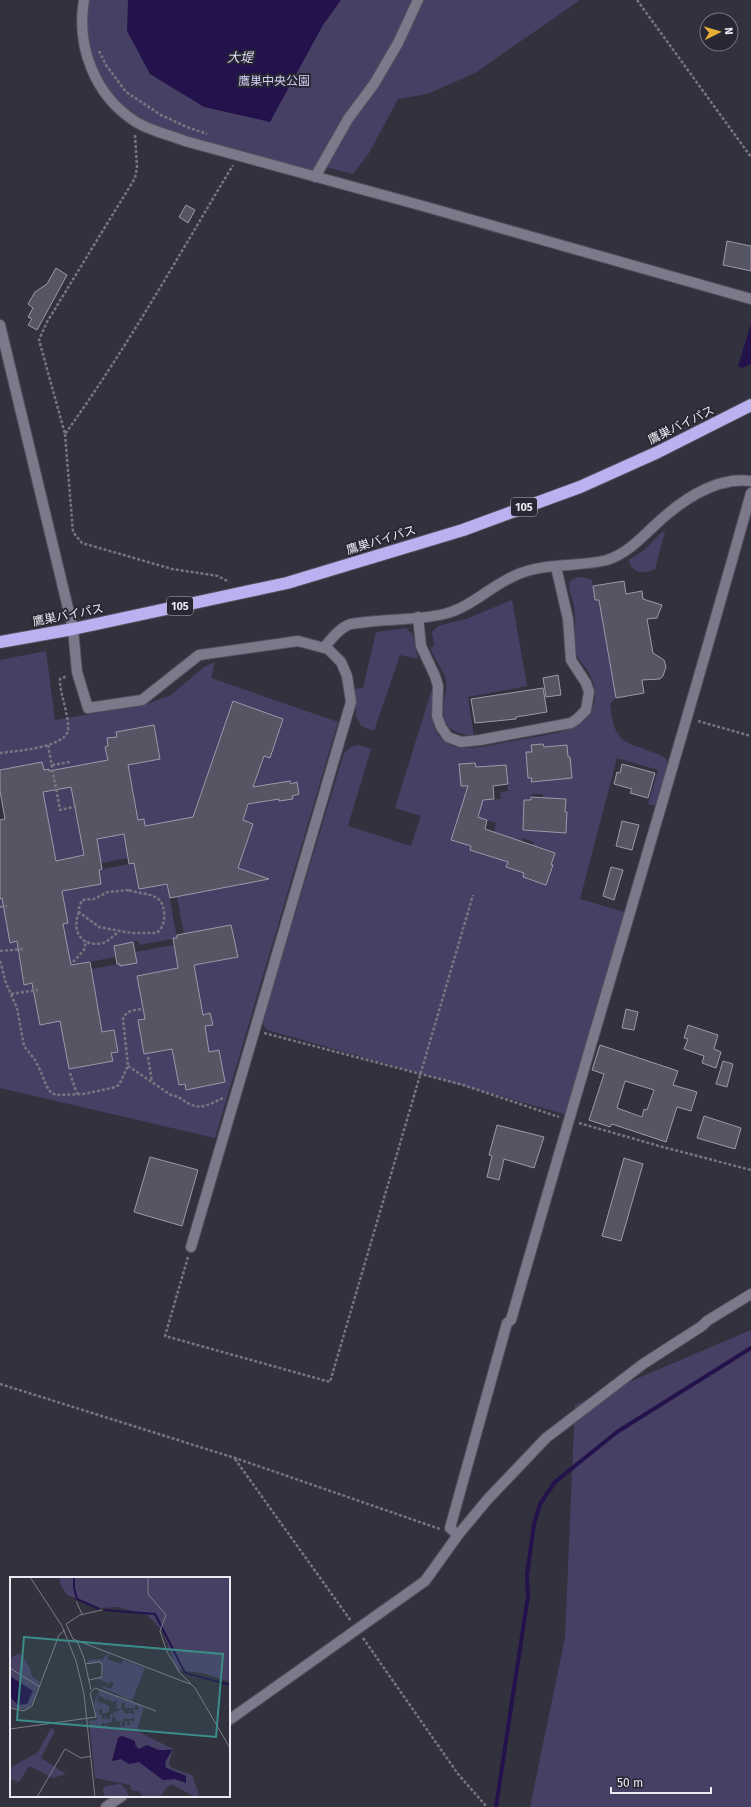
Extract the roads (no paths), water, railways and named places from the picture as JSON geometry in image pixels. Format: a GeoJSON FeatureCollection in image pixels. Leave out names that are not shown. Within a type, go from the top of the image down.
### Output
{"type":"FeatureCollection","features":[{"type":"Feature","properties":{"kind":"highway","name":"鷹巣バイパス"},"geometry":{"type":"LineString","coordinates":[[0,642],[73,629],[287,583],[463,530],[580,487],[658,452],[751,406]]}},
{"type":"Feature","properties":{"kind":"street"},"geometry":{"type":"LineString","coordinates":[[84,0],[81,16],[85,52],[96,81],[115,105],[137,122],[185,141],[423,206],[751,299]]}},
{"type":"Feature","properties":{"kind":"street"},"geometry":{"type":"LineString","coordinates":[[315,177],[348,119],[374,84],[398,43],[418,0]]}},
{"type":"Feature","properties":{"kind":"street"},"geometry":{"type":"LineString","coordinates":[[0,325],[73,629],[77,672],[88,708],[142,700],[199,655],[298,641],[328,649],[342,662],[347,676],[351,702],[191,1247]]}},
{"type":"Feature","properties":{"kind":"street"},"geometry":{"type":"LineString","coordinates":[[324,648],[334,635],[349,624],[444,614],[475,601],[501,582],[522,572],[582,565],[608,559],[627,551],[669,512],[708,488],[728,481],[751,481]]}},
{"type":"Feature","properties":{"kind":"street"},"geometry":{"type":"LineString","coordinates":[[458,1536],[450,1528],[507,1323],[511,1320],[570,1120],[751,492]]}},
{"type":"Feature","properties":{"kind":"street"},"geometry":{"type":"LineString","coordinates":[[418,617],[421,646],[438,686],[438,716],[441,727],[448,737],[461,742],[480,740],[571,723],[586,710],[588,692],[586,683],[571,660],[568,619],[556,567]]}},
{"type":"Feature","properties":{"kind":"street"},"geometry":{"type":"LineString","coordinates":[[230,1719],[425,1581],[487,1500],[546,1438],[643,1364],[702,1326],[707,1321],[751,1294]]}},
{"type":"Feature","properties":{"kind":"street"},"geometry":{"type":"LineString","coordinates":[[106,1807],[121,1797]]}},
{"type":"Feature","properties":{"kind":"water","name":"大堤"},"geometry":{"type":"Polygon","coordinates":[[[128,0],[341,0],[323,25],[270,122],[204,107],[150,74],[127,31],[128,0]]]}},
{"type":"Feature","properties":{"kind":"water"},"geometry":{"type":"Polygon","coordinates":[[[751,324],[751,364],[742,368],[738,366],[751,324]]]}},
{"type":"Feature","properties":{"kind":"waterway"},"geometry":{"type":"LineString","coordinates":[[496,1807],[528,1596],[527,1575],[534,1524],[540,1504],[555,1482],[617,1432],[751,1348]]}},
{"type":"Feature","properties":{"kind":"park label","name":"鷹巣中央公園"},"geometry":{"type":"Point","coordinates":[274,81]}}]}
